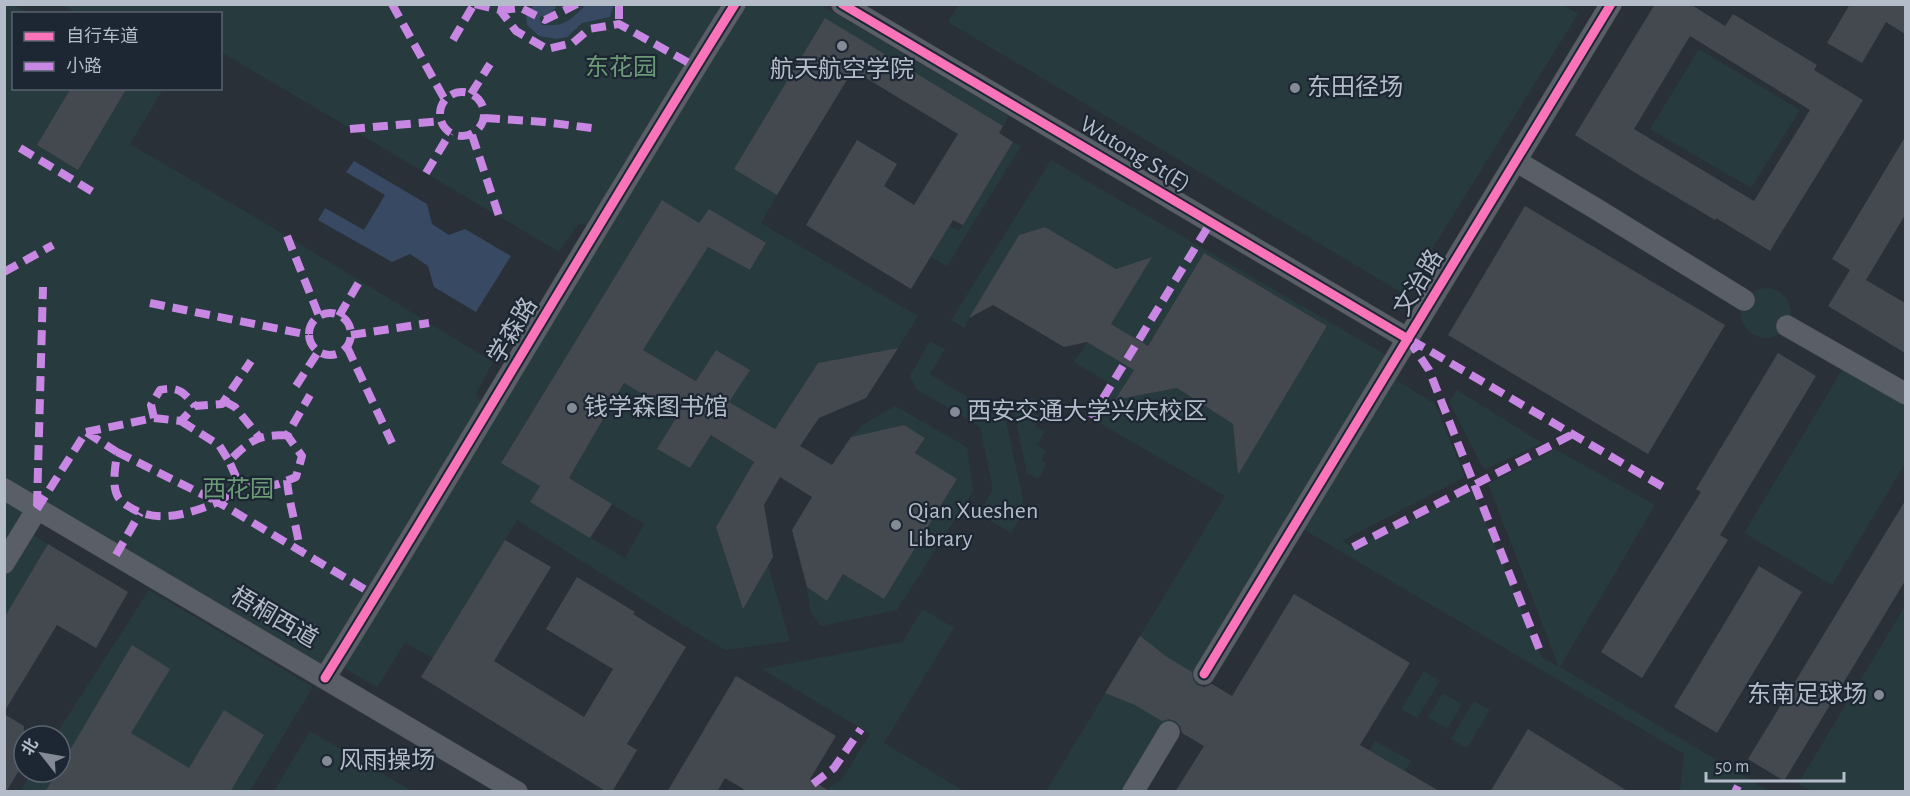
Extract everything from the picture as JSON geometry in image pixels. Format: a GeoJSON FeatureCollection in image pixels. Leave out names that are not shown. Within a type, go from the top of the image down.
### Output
{"type":"FeatureCollection","features":[{"type":"Feature","properties":{"kind":"street","name":"学森路"},"geometry":{"type":"LineString","coordinates":[[325,678],[735,4]]}},
{"type":"Feature","properties":{"kind":"street","name":"Wutong St(E)"},"geometry":{"type":"LineString","coordinates":[[842,4],[1408,339]]}},
{"type":"Feature","properties":{"kind":"street","name":"文治路"},"geometry":{"type":"LineString","coordinates":[[1204,674],[1611,4]]}},
{"type":"Feature","properties":{"kind":"street"},"geometry":{"type":"LineString","coordinates":[[1516,161],[1744,300]]}},
{"type":"Feature","properties":{"kind":"street"},"geometry":{"type":"LineString","coordinates":[[1787,326],[1905,394]]}},
{"type":"Feature","properties":{"kind":"street","name":"梧桐西道"},"geometry":{"type":"LineString","coordinates":[[4,489],[517,792]]}},
{"type":"Feature","properties":{"kind":"street"},"geometry":{"type":"LineString","coordinates":[[4,563],[37,509]]}},
{"type":"Feature","properties":{"kind":"street"},"geometry":{"type":"LineString","coordinates":[[1133,792],[1169,732]]}},
{"type":"Feature","properties":{"kind":"green space","name":"东田径场"},"geometry":{"type":"Polygon","coordinates":[[[959,4],[1562,4],[1578,14],[1404,294],[948,22],[959,4]]]}},
{"type":"Feature","properties":{"kind":"green space"},"geometry":{"type":"Polygon","coordinates":[[[5,5],[16,5],[25,12],[12,12],[12,90],[162,90],[130,144],[287,236],[493,362],[476,394],[488,411],[599,226],[578,224],[559,252],[222,53],[222,12],[75,12],[63,5],[821,5],[1009,116],[1003,126],[825,19],[734,169],[777,195],[761,223],[918,316],[898,348],[818,363],[775,429],[729,402],[749,370],[716,350],[697,381],[643,350],[708,247],[750,270],[766,244],[709,209],[699,223],[662,201],[501,462],[540,486],[530,502],[625,558],[644,524],[569,478],[624,383],[678,415],[658,450],[690,468],[711,435],[754,462],[716,527],[743,608],[768,565],[790,641],[726,650],[517,520],[433,658],[405,643],[377,687],[335,663],[325,678],[5,489],[5,5]]]}},
{"type":"Feature","properties":{"kind":"green space"},"geometry":{"type":"Polygon","coordinates":[[[1699,49],[1800,110],[1751,188],[1650,129],[1699,49]]]}},
{"type":"Feature","properties":{"kind":"green space"},"geometry":{"type":"Polygon","coordinates":[[[1013,142],[1021,146],[947,266],[931,257],[949,226],[959,231],[1013,142]]]}},
{"type":"Feature","properties":{"kind":"green space"},"geometry":{"type":"Polygon","coordinates":[[[1051,160],[1395,360],[1387,374],[1435,404],[1465,477],[1342,541],[1353,547],[1472,490],[1542,657],[1559,667],[1488,484],[1555,449],[1655,505],[1560,667],[1769,791],[1680,791],[1684,754],[1296,525],[1133,791],[1046,791],[1225,496],[1091,418],[1111,384],[1074,362],[1087,342],[1134,369],[1116,400],[1177,388],[1233,424],[1238,474],[1327,326],[1204,253],[1148,346],[1111,324],[1151,257],[1116,269],[1045,227],[1019,235],[964,328],[951,320],[1051,160]]]}},
{"type":"Feature","properties":{"kind":"green space"},"geometry":{"type":"Polygon","coordinates":[[[1766,288],[1784,295],[1791,313],[1784,331],[1766,338],[1748,331],[1741,313],[1748,295],[1766,288]]]}},
{"type":"Feature","properties":{"kind":"green space"},"geometry":{"type":"Polygon","coordinates":[[[930,341],[945,349],[930,374],[1006,421],[1024,511],[1011,533],[979,514],[993,489],[980,427],[916,389],[910,376],[930,341]]]}},
{"type":"Feature","properties":{"kind":"green space"},"geometry":{"type":"Polygon","coordinates":[[[1848,360],[1905,394],[1905,464],[1832,585],[1744,533],[1848,360]]]}},
{"type":"Feature","properties":{"kind":"green space"},"geometry":{"type":"Polygon","coordinates":[[[1457,390],[1542,443],[1484,470],[1449,402],[1457,390]]]}},
{"type":"Feature","properties":{"kind":"green space"},"geometry":{"type":"Polygon","coordinates":[[[1025,396],[1036,401],[1030,411],[1041,417],[1035,426],[1045,432],[1037,445],[1046,451],[1041,460],[1047,464],[1038,479],[1027,473],[1014,413],[1025,396]]]}},
{"type":"Feature","properties":{"kind":"green space"},"geometry":{"type":"Polygon","coordinates":[[[895,406],[967,447],[973,491],[897,610],[821,626],[810,611],[807,587],[827,601],[863,540],[872,560],[858,584],[884,599],[957,479],[930,463],[892,491],[925,438],[904,425],[851,437],[862,425],[895,406]]]}},
{"type":"Feature","properties":{"kind":"green space"},"geometry":{"type":"Polygon","coordinates":[[[5,495],[34,513],[25,529],[48,544],[5,618],[5,495]]]}},
{"type":"Feature","properties":{"kind":"green space"},"geometry":{"type":"Polygon","coordinates":[[[149,590],[313,687],[250,791],[20,792],[25,784],[72,784],[72,724],[63,724],[149,590]]]}},
{"type":"Feature","properties":{"kind":"green space","name":"东南足球场"},"geometry":{"type":"Polygon","coordinates":[[[1905,606],[1905,791],[1811,791],[1798,784],[1905,606]]]}},
{"type":"Feature","properties":{"kind":"green space"},"geometry":{"type":"Polygon","coordinates":[[[923,609],[954,628],[884,743],[964,791],[831,791],[827,789],[842,779],[870,734],[762,669],[902,642],[923,609]]]}},
{"type":"Feature","properties":{"kind":"green space"},"geometry":{"type":"Polygon","coordinates":[[[1424,671],[1440,681],[1417,718],[1401,709],[1424,671]]]}},
{"type":"Feature","properties":{"kind":"green space"},"geometry":{"type":"Polygon","coordinates":[[[1443,693],[1462,704],[1447,729],[1428,717],[1443,693]]]}},
{"type":"Feature","properties":{"kind":"green space"},"geometry":{"type":"Polygon","coordinates":[[[1474,701],[1490,710],[1467,748],[1451,739],[1474,701]]]}},
{"type":"Feature","properties":{"kind":"green space","name":"风雨操场"},"geometry":{"type":"Polygon","coordinates":[[[310,731],[412,791],[274,791],[310,731]]]}},
{"type":"Feature","properties":{"kind":"green space"},"geometry":{"type":"Polygon","coordinates":[[[1375,741],[1411,761],[1405,771],[1376,754],[1364,772],[1359,768],[1375,741]]]}},
{"type":"Feature","properties":{"kind":"water"},"geometry":{"type":"Polygon","coordinates":[[[535,4],[555,5],[556,7],[547,17],[541,16],[542,25],[562,24],[586,5],[612,5],[613,7],[610,17],[582,23],[567,37],[557,39],[539,36],[527,25],[526,14],[535,4]]]}},
{"type":"Feature","properties":{"kind":"water"},"geometry":{"type":"Polygon","coordinates":[[[354,161],[427,204],[432,224],[449,235],[465,229],[511,256],[476,312],[434,287],[428,266],[410,254],[392,262],[318,220],[325,208],[364,230],[385,195],[346,172],[354,161]]]}},
{"type":"Feature","properties":{"kind":"building"},"geometry":{"type":"Polygon","coordinates":[[[1655,4],[1690,4],[1725,26],[1733,14],[1817,65],[1814,70],[1863,100],[1770,251],[1575,135],[1655,4]],[[1690,36],[1634,129],[1754,201],[1810,110],[1690,36]]]}},
{"type":"Feature","properties":{"kind":"building"},"geometry":{"type":"Polygon","coordinates":[[[1850,4],[1905,4],[1905,34],[1886,22],[1862,63],[1827,43],[1850,4]]]}},
{"type":"Feature","properties":{"kind":"building"},"geometry":{"type":"Polygon","coordinates":[[[825,18],[1003,126],[999,133],[1013,142],[963,225],[953,220],[911,289],[806,225],[857,140],[897,164],[884,186],[914,205],[958,134],[853,70],[777,195],[734,169],[825,18]]]}},
{"type":"Feature","properties":{"kind":"building"},"geometry":{"type":"Polygon","coordinates":[[[70,90],[126,90],[78,170],[37,145],[70,90]]]}},
{"type":"Feature","properties":{"kind":"building"},"geometry":{"type":"Polygon","coordinates":[[[1905,137],[1905,215],[1866,280],[1905,303],[1905,353],[1828,306],[1850,270],[1832,259],[1905,137]]]}},
{"type":"Feature","properties":{"kind":"building","name":"钱学森图书馆"},"geometry":{"type":"Polygon","coordinates":[[[662,200],[699,223],[709,209],[766,243],[750,270],[708,247],[643,350],[696,381],[716,350],[750,370],[729,402],[775,429],[818,363],[898,348],[866,398],[819,418],[800,446],[832,465],[851,437],[904,425],[925,438],[915,453],[957,479],[884,599],[843,574],[827,601],[807,587],[792,530],[812,497],[780,477],[764,505],[773,557],[743,609],[716,527],[754,462],[711,435],[690,468],[657,449],[678,415],[624,383],[569,478],[612,504],[590,538],[530,502],[540,486],[501,463],[662,200]]]}},
{"type":"Feature","properties":{"kind":"building"},"geometry":{"type":"Polygon","coordinates":[[[1525,206],[1725,325],[1648,454],[1448,335],[1525,206]]]}},
{"type":"Feature","properties":{"kind":"building"},"geometry":{"type":"Polygon","coordinates":[[[1045,227],[1116,269],[1152,257],[1111,324],[1148,346],[1204,253],[1327,326],[1238,475],[1233,424],[1177,388],[1115,400],[1134,370],[1087,342],[1064,347],[993,305],[969,318],[1019,235],[1045,227]]]}},
{"type":"Feature","properties":{"kind":"building"},"geometry":{"type":"Polygon","coordinates":[[[1778,353],[1816,376],[1720,535],[1728,540],[1642,678],[1601,652],[1701,492],[1696,489],[1778,353]]]}},
{"type":"Feature","properties":{"kind":"building"},"geometry":{"type":"Polygon","coordinates":[[[1905,501],[1905,581],[1784,781],[1748,759],[1905,501]]]}},
{"type":"Feature","properties":{"kind":"building"},"geometry":{"type":"Polygon","coordinates":[[[505,540],[551,567],[494,661],[584,717],[613,669],[546,629],[577,577],[635,612],[633,614],[686,647],[627,744],[637,750],[612,792],[607,792],[421,677],[505,540]]]}},
{"type":"Feature","properties":{"kind":"building"},"geometry":{"type":"Polygon","coordinates":[[[48,544],[128,592],[96,648],[57,625],[4,712],[4,618],[48,544]]]}},
{"type":"Feature","properties":{"kind":"building"},"geometry":{"type":"Polygon","coordinates":[[[1759,566],[1802,592],[1717,733],[1674,707],[1759,566]]]}},
{"type":"Feature","properties":{"kind":"building"},"geometry":{"type":"Polygon","coordinates":[[[1294,594],[1410,663],[1360,745],[1441,792],[1175,792],[1204,746],[1182,733],[1175,721],[1169,719],[1162,721],[1135,705],[1105,693],[1140,636],[1167,657],[1192,672],[1193,680],[1197,685],[1204,687],[1212,684],[1232,696],[1294,594]]]}},
{"type":"Feature","properties":{"kind":"building"},"geometry":{"type":"Polygon","coordinates":[[[132,645],[170,669],[131,733],[189,768],[224,710],[264,735],[230,792],[45,792],[50,784],[72,784],[72,747],[132,645]]]}},
{"type":"Feature","properties":{"kind":"building"},"geometry":{"type":"Polygon","coordinates":[[[736,676],[836,736],[810,779],[831,792],[748,792],[725,778],[717,792],[667,792],[736,676]]]}},
{"type":"Feature","properties":{"kind":"building"},"geometry":{"type":"Polygon","coordinates":[[[4,714],[21,724],[12,724],[12,782],[6,792],[4,714]]]}},
{"type":"Feature","properties":{"kind":"building"},"geometry":{"type":"Polygon","coordinates":[[[1528,729],[1629,792],[1490,792],[1528,729]]]}},
{"type":"Feature","properties":{"kind":"marked path"},"geometry":{"type":"LineString","coordinates":[[392,4],[445,100]]}},
{"type":"Feature","properties":{"kind":"marked path"},"geometry":{"type":"LineString","coordinates":[[453,40],[474,4]]}},
{"type":"Feature","properties":{"kind":"marked path"},"geometry":{"type":"LineString","coordinates":[[475,4],[500,10],[516,31],[547,49],[573,43],[589,29],[619,24],[696,67]]}},
{"type":"Feature","properties":{"kind":"marked path"},"geometry":{"type":"LineString","coordinates":[[500,10],[521,8],[545,20],[577,4]]}},
{"type":"Feature","properties":{"kind":"marked path"},"geometry":{"type":"LineString","coordinates":[[619,4],[619,24]]}},
{"type":"Feature","properties":{"kind":"marked path"},"geometry":{"type":"LineString","coordinates":[[471,94],[490,64]]}},
{"type":"Feature","properties":{"kind":"marked path"},"geometry":{"type":"LineString","coordinates":[[462,92],[471,93],[478,98],[483,105],[484,114],[483,123],[478,130],[471,135],[462,136],[453,135],[446,130],[441,123],[440,114],[441,105],[446,98],[453,93],[462,92]]}},
{"type":"Feature","properties":{"kind":"marked path"},"geometry":{"type":"LineString","coordinates":[[485,118],[599,129]]}},
{"type":"Feature","properties":{"kind":"marked path"},"geometry":{"type":"LineString","coordinates":[[350,129],[441,121]]}},
{"type":"Feature","properties":{"kind":"marked path"},"geometry":{"type":"LineString","coordinates":[[426,173],[450,133]]}},
{"type":"Feature","properties":{"kind":"marked path"},"geometry":{"type":"LineString","coordinates":[[472,135],[499,216]]}},
{"type":"Feature","properties":{"kind":"marked path"},"geometry":{"type":"LineString","coordinates":[[20,148],[98,195]]}},
{"type":"Feature","properties":{"kind":"marked path"},"geometry":{"type":"LineString","coordinates":[[1091,418],[1211,222]]}},
{"type":"Feature","properties":{"kind":"marked path"},"geometry":{"type":"LineString","coordinates":[[287,236],[319,316]]}},
{"type":"Feature","properties":{"kind":"marked path"},"geometry":{"type":"LineString","coordinates":[[4,272],[53,245]]}},
{"type":"Feature","properties":{"kind":"marked path"},"geometry":{"type":"LineString","coordinates":[[339,316],[359,282]]}},
{"type":"Feature","properties":{"kind":"marked path"},"geometry":{"type":"LineString","coordinates":[[37,506],[43,287]]}},
{"type":"Feature","properties":{"kind":"marked path"},"geometry":{"type":"LineString","coordinates":[[150,303],[309,335]]}},
{"type":"Feature","properties":{"kind":"marked path"},"geometry":{"type":"LineString","coordinates":[[330,313],[345,319],[351,334],[345,349],[330,355],[315,349],[309,334],[315,319],[330,313]]}},
{"type":"Feature","properties":{"kind":"marked path"},"geometry":{"type":"LineString","coordinates":[[351,335],[429,323]]}},
{"type":"Feature","properties":{"kind":"marked path"},"geometry":{"type":"LineString","coordinates":[[1408,339],[1429,370],[1542,656]]}},
{"type":"Feature","properties":{"kind":"marked path"},"geometry":{"type":"LineString","coordinates":[[1411,340],[1665,488]]}},
{"type":"Feature","properties":{"kind":"marked path"},"geometry":{"type":"LineString","coordinates":[[347,347],[392,443]]}},
{"type":"Feature","properties":{"kind":"marked path"},"geometry":{"type":"LineString","coordinates":[[296,386],[318,352]]}},
{"type":"Feature","properties":{"kind":"marked path"},"geometry":{"type":"LineString","coordinates":[[86,432],[154,418],[181,421],[195,406],[222,404],[251,361]]}},
{"type":"Feature","properties":{"kind":"marked path"},"geometry":{"type":"LineString","coordinates":[[154,418],[151,405],[160,390],[180,391],[195,406]]}},
{"type":"Feature","properties":{"kind":"marked path"},"geometry":{"type":"LineString","coordinates":[[287,435],[261,438],[243,448],[229,461],[237,479],[266,487],[296,477],[302,456],[287,435],[310,395]]}},
{"type":"Feature","properties":{"kind":"marked path"},"geometry":{"type":"LineString","coordinates":[[224,401],[235,407],[260,438]]}},
{"type":"Feature","properties":{"kind":"marked path"},"geometry":{"type":"LineString","coordinates":[[181,421],[219,445],[229,461]]}},
{"type":"Feature","properties":{"kind":"marked path"},"geometry":{"type":"LineString","coordinates":[[37,509],[86,432],[117,452],[114,475],[116,492],[121,501],[133,509],[154,516],[165,516],[186,513],[218,502],[376,596]]}},
{"type":"Feature","properties":{"kind":"marked path"},"geometry":{"type":"LineString","coordinates":[[1353,547],[1573,434]]}},
{"type":"Feature","properties":{"kind":"marked path"},"geometry":{"type":"LineString","coordinates":[[117,452],[218,502],[231,493],[237,479]]}},
{"type":"Feature","properties":{"kind":"marked path"},"geometry":{"type":"LineString","coordinates":[[287,480],[300,551]]}},
{"type":"Feature","properties":{"kind":"marked path"},"geometry":{"type":"LineString","coordinates":[[116,555],[140,513]]}},
{"type":"Feature","properties":{"kind":"marked path"},"geometry":{"type":"LineString","coordinates":[[813,784],[834,768],[861,729]]}},
{"type":"Feature","properties":{"kind":"marked path"},"geometry":{"type":"LineString","coordinates":[[1735,792],[1738,786]]}},
{"type":"Feature","properties":{"kind":"cycle path"},"geometry":{"type":"LineString","coordinates":[[325,678],[735,4]]}},
{"type":"Feature","properties":{"kind":"cycle path"},"geometry":{"type":"LineString","coordinates":[[842,4],[1408,339]]}},
{"type":"Feature","properties":{"kind":"cycle path"},"geometry":{"type":"LineString","coordinates":[[1204,674],[1611,4]]}},
{"type":"Feature","properties":{"kind":"place","name":"航天航空学院"},"geometry":{"type":"Point","coordinates":[842,46]}},
{"type":"Feature","properties":{"kind":"place","name":"东田径场"},"geometry":{"type":"Point","coordinates":[1295,88]}},
{"type":"Feature","properties":{"kind":"place","name":"钱学森图书馆"},"geometry":{"type":"Point","coordinates":[572,408]}},
{"type":"Feature","properties":{"kind":"place","name":"西安交通大学兴庆校区"},"geometry":{"type":"Point","coordinates":[955,412]}},
{"type":"Feature","properties":{"kind":"place","name":"Qian Xueshen Library"},"geometry":{"type":"Point","coordinates":[896,525]}},
{"type":"Feature","properties":{"kind":"place","name":"东南足球场"},"geometry":{"type":"Point","coordinates":[1879,695]}},
{"type":"Feature","properties":{"kind":"place","name":"风雨操场"},"geometry":{"type":"Point","coordinates":[327,761]}},
{"type":"Feature","properties":{"kind":"park label","name":"东花园"},"geometry":{"type":"Point","coordinates":[621,68]}},
{"type":"Feature","properties":{"kind":"park label","name":"西花园"},"geometry":{"type":"Point","coordinates":[238,490]}}]}
